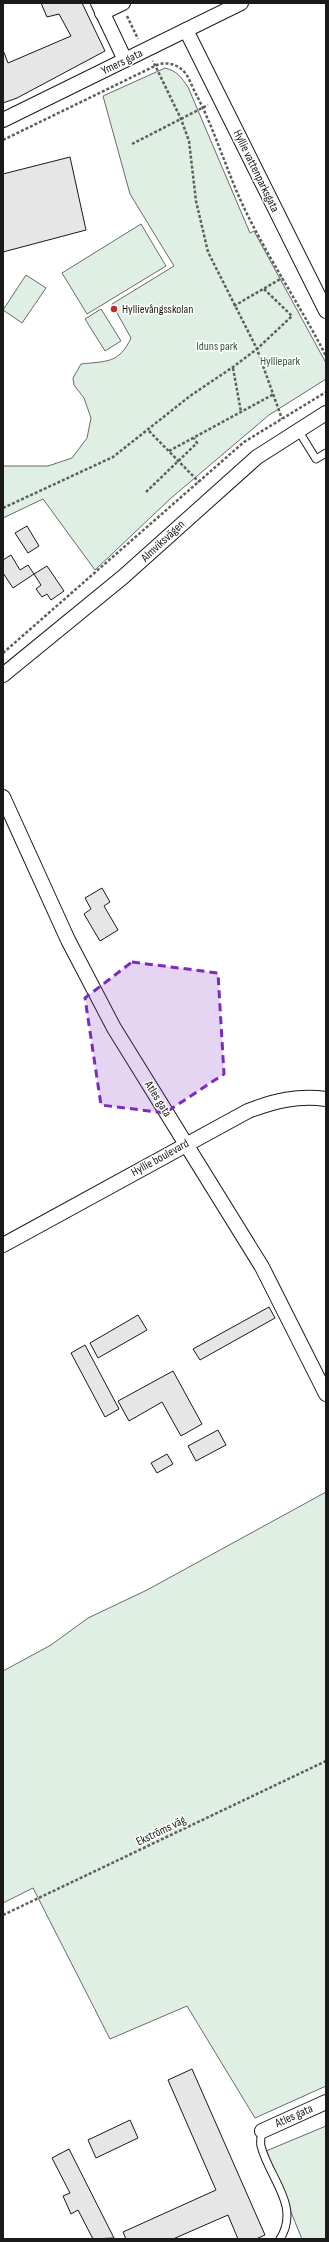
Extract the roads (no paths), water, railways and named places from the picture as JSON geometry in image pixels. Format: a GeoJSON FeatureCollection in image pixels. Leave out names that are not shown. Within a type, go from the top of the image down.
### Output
{"type":"FeatureCollection","features":[{"type":"Feature","properties":{"kind":"street","name":"Ymers gata"},"geometry":{"type":"LineString","coordinates":[[3,120],[241,3]]}},
{"type":"Feature","properties":{"kind":"street"},"geometry":{"type":"LineString","coordinates":[[122,4],[100,8],[125,60]]}},
{"type":"Feature","properties":{"kind":"street","name":"Hyllie vattenparksgata"},"geometry":{"type":"LineString","coordinates":[[186,30],[326,311]]}},
{"type":"Feature","properties":{"kind":"street","name":"Almviksvägen"},"geometry":{"type":"LineString","coordinates":[[3,675],[124,577],[257,457],[326,413]]}},
{"type":"Feature","properties":{"kind":"street","name":"Atles gata"},"geometry":{"type":"LineString","coordinates":[[3,797],[71,946],[114,1028],[262,1267],[326,1394]]}},
{"type":"Feature","properties":{"kind":"street","name":"Hyllie boulevard"},"geometry":{"type":"LineString","coordinates":[[3,1245],[248,1111],[274,1101],[309,1098],[326,1099]]}},
{"type":"Feature","properties":{"kind":"street","name":"Atles gata"},"geometry":{"type":"LineString","coordinates":[[262,2131],[326,2102]]}},
{"type":"Feature","properties":{"kind":"lane"},"geometry":{"type":"LineString","coordinates":[[298,430],[316,459],[326,453]]}},
{"type":"Feature","properties":{"kind":"lane"},"geometry":{"type":"LineString","coordinates":[[262,2131],[261,2146],[287,2204],[287,2222],[280,2239]]}},
{"type":"Feature","properties":{"kind":"place","name":"Hyllievångsskolan"},"geometry":{"type":"Point","coordinates":[114,309]}},
{"type":"Feature","properties":{"kind":"park label","name":"Iduns park"},"geometry":{"type":"Point","coordinates":[217,346]}},
{"type":"Feature","properties":{"kind":"park label","name":"Hylliepark"},"geometry":{"type":"Point","coordinates":[280,361]}}]}
